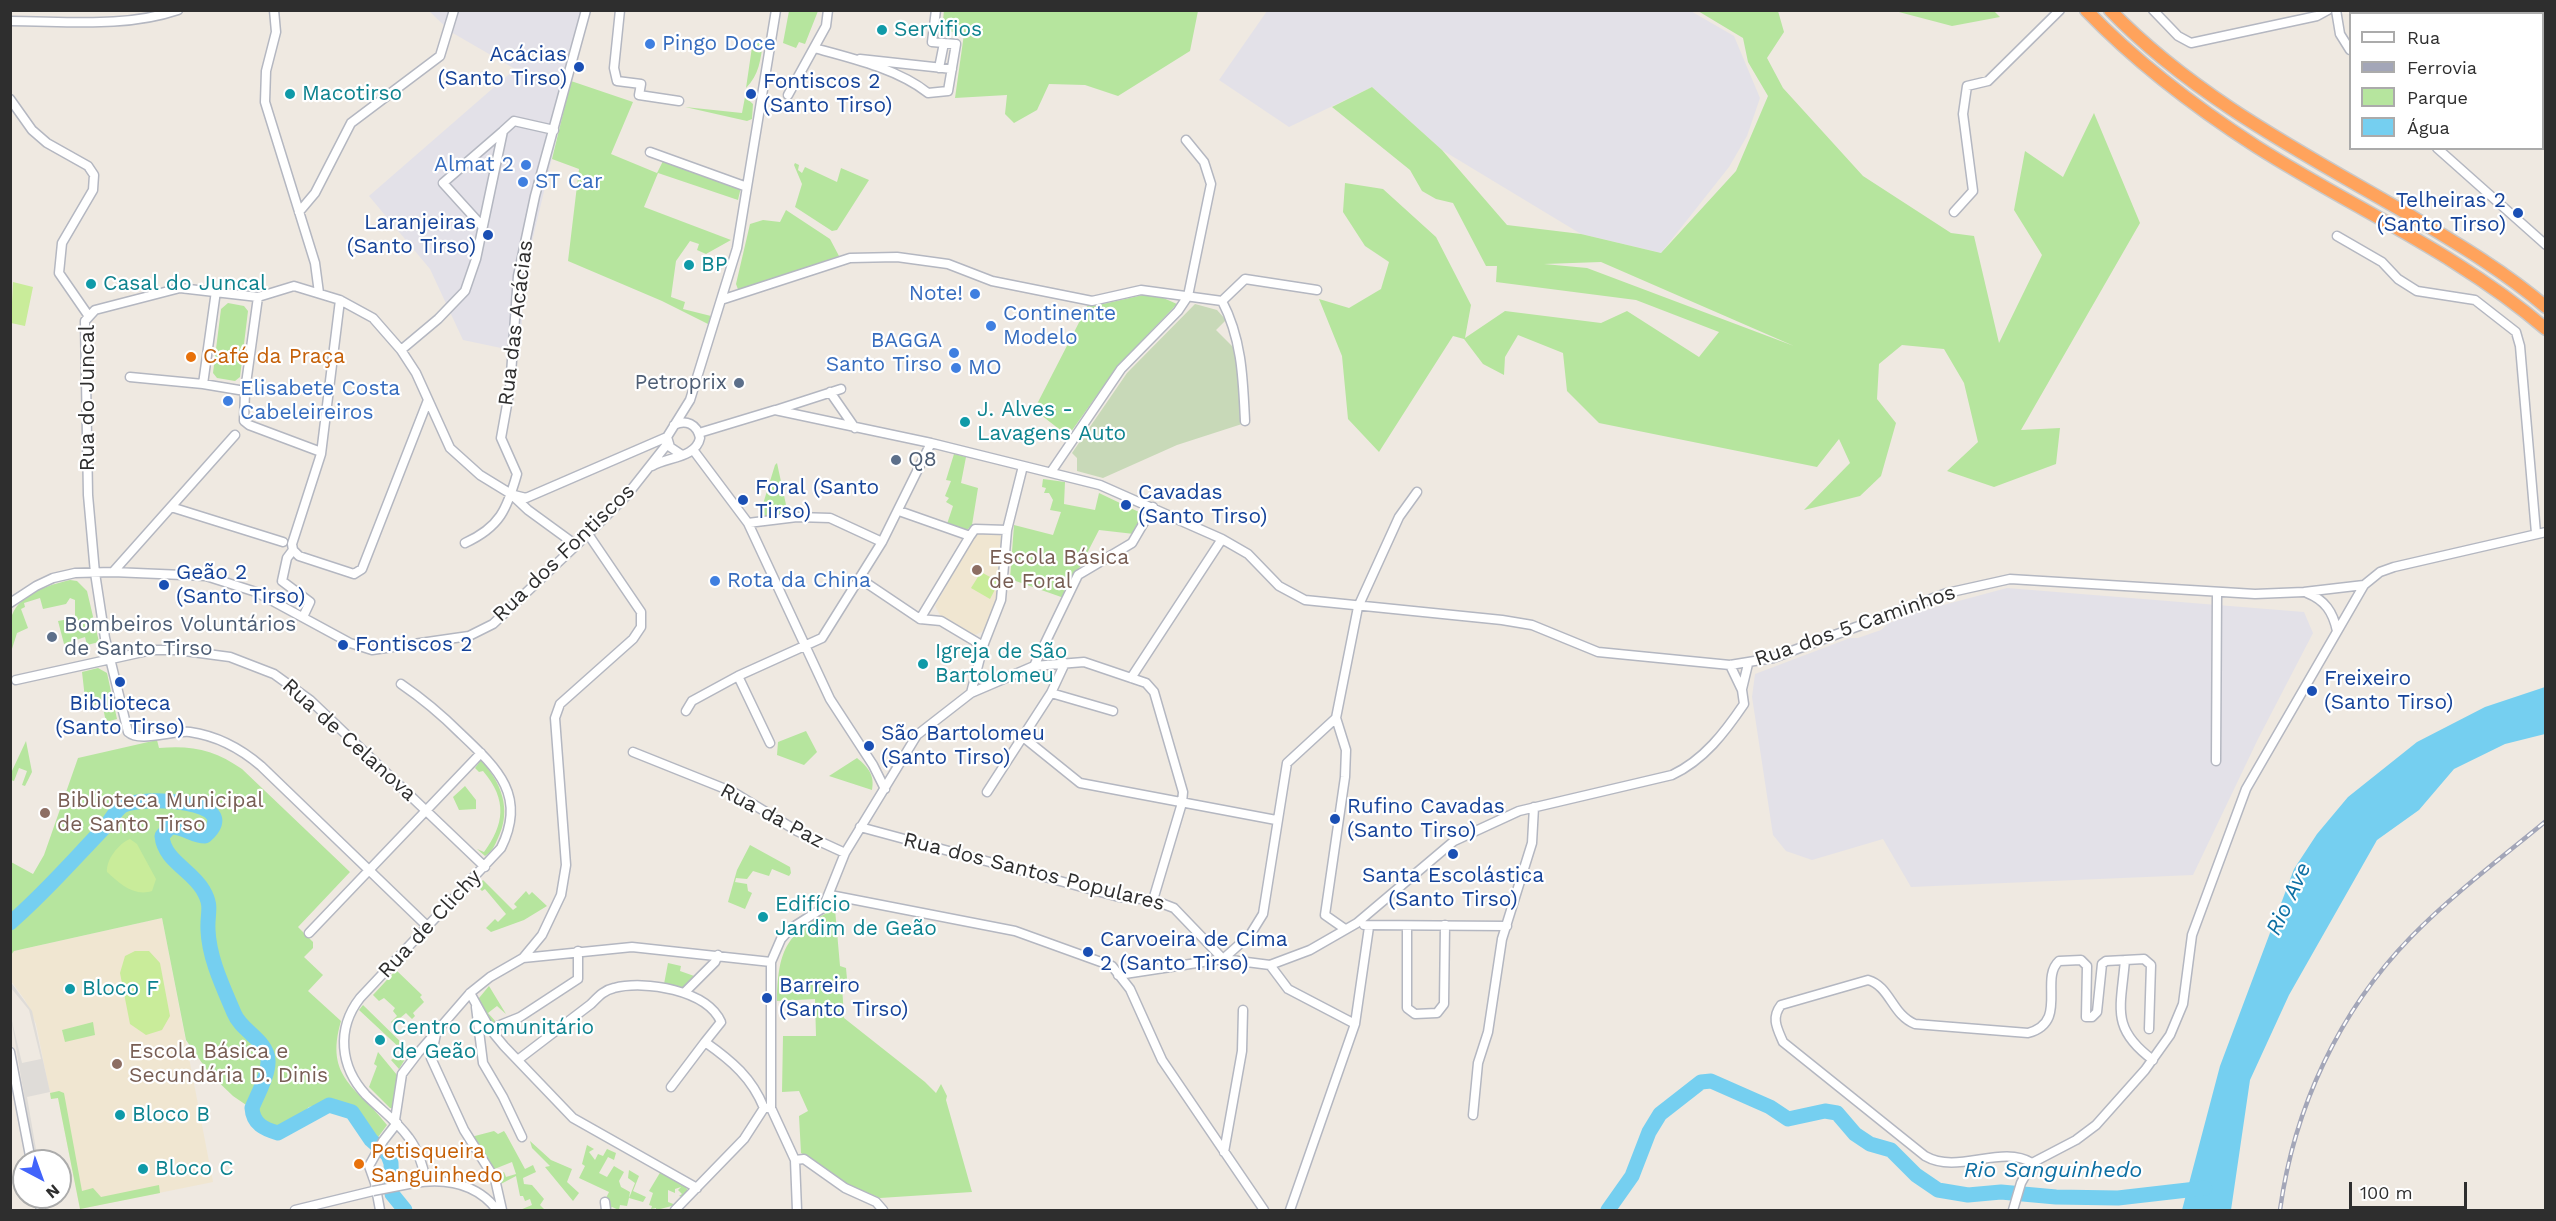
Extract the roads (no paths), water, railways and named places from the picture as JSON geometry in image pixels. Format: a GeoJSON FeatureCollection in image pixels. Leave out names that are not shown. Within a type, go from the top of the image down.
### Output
{"type":"FeatureCollection","features":[{"type":"Feature","properties":{"kind":"highway"},"geometry":{"type":"LineString","coordinates":[[2086,10],[2114,39],[2186,99],[2258,147],[2451,259],[2546,329]]}},
{"type":"Feature","properties":{"kind":"highway"},"geometry":{"type":"LineString","coordinates":[[2110,10],[2127,28],[2195,84],[2267,133],[2460,245],[2546,307]]}},
{"type":"Feature","properties":{"kind":"street"},"geometry":{"type":"LineString","coordinates":[[10,21],[106,22],[154,18],[178,10]]}},
{"type":"Feature","properties":{"kind":"street"},"geometry":{"type":"LineString","coordinates":[[274,10],[276,33],[266,71],[265,102],[315,263],[319,293]]}},
{"type":"Feature","properties":{"kind":"street"},"geometry":{"type":"LineString","coordinates":[[299,212],[315,194],[351,123],[441,56],[454,10]]}},
{"type":"Feature","properties":{"kind":"street","name":"Rua das Acácias"},"geometry":{"type":"LineString","coordinates":[[465,543],[482,535],[500,520],[517,474],[501,438],[510,388],[518,276],[535,196],[586,10]]}},
{"type":"Feature","properties":{"kind":"street"},"geometry":{"type":"LineString","coordinates":[[620,10],[614,68],[616,81],[641,84],[639,95],[679,101]]}},
{"type":"Feature","properties":{"kind":"street"},"geometry":{"type":"LineString","coordinates":[[667,440],[690,400],[724,299],[737,249],[776,10]]}},
{"type":"Feature","properties":{"kind":"street"},"geometry":{"type":"LineString","coordinates":[[788,95],[826,26],[828,10]]}},
{"type":"Feature","properties":{"kind":"street"},"geometry":{"type":"LineString","coordinates":[[814,48],[848,57],[916,84],[928,93],[948,91],[956,44],[932,42],[936,10]]}},
{"type":"Feature","properties":{"kind":"street"},"geometry":{"type":"LineString","coordinates":[[1954,212],[1973,190],[1963,114],[1967,86],[1988,81],[2060,10]]}},
{"type":"Feature","properties":{"kind":"street"},"geometry":{"type":"LineString","coordinates":[[2153,10],[2178,36],[2191,43],[2272,27],[2317,16],[2328,10]]}},
{"type":"Feature","properties":{"kind":"street"},"geometry":{"type":"LineString","coordinates":[[2336,10],[2340,34],[2349,48]]}},
{"type":"Feature","properties":{"kind":"street"},"geometry":{"type":"LineString","coordinates":[[939,68],[944,43]]}},
{"type":"Feature","properties":{"kind":"street"},"geometry":{"type":"LineString","coordinates":[[848,57],[952,69]]}},
{"type":"Feature","properties":{"kind":"street","name":"Rua do Juncal"},"geometry":{"type":"LineString","coordinates":[[10,99],[32,130],[47,143],[88,166],[94,176],[93,190],[62,243],[59,273],[88,315],[84,329],[83,351],[88,495],[95,573],[125,728],[133,737],[188,732],[225,741],[239,749],[261,766],[369,870]]}},
{"type":"Feature","properties":{"kind":"street"},"geometry":{"type":"LineString","coordinates":[[482,226],[443,183],[514,121],[554,130]]}},
{"type":"Feature","properties":{"kind":"street"},"geometry":{"type":"LineString","coordinates":[[401,350],[438,319],[465,291],[476,259],[502,132]]}},
{"type":"Feature","properties":{"kind":"street"},"geometry":{"type":"LineString","coordinates":[[1051,472],[1121,369],[1178,311],[1188,296],[1211,184],[1204,162],[1186,140]]}},
{"type":"Feature","properties":{"kind":"street"},"geometry":{"type":"LineString","coordinates":[[2439,150],[2546,245]]}},
{"type":"Feature","properties":{"kind":"street"},"geometry":{"type":"LineString","coordinates":[[650,152],[747,187]]}},
{"type":"Feature","properties":{"kind":"street"},"geometry":{"type":"LineString","coordinates":[[2015,1206],[2021,1184],[2032,1163],[2076,1140],[2096,1125],[2153,1060],[2176,1023],[2188,978],[2192,935],[2246,789],[2364,585],[2380,572],[2394,567],[2541,533],[2520,346],[2516,332],[2475,300],[2417,291],[2398,279],[2382,262],[2337,236]]}},
{"type":"Feature","properties":{"kind":"street"},"geometry":{"type":"LineString","coordinates":[[724,299],[850,258],[897,257],[948,264],[1011,286],[1092,301],[1141,290],[1222,301]]}},
{"type":"Feature","properties":{"kind":"street"},"geometry":{"type":"LineString","coordinates":[[1222,301],[1245,279],[1317,290]]}},
{"type":"Feature","properties":{"kind":"street"},"geometry":{"type":"LineString","coordinates":[[88,315],[95,310],[180,288],[258,297],[294,286],[340,300],[373,318],[401,350],[450,448],[480,475],[511,494],[528,510],[576,544]]}},
{"type":"Feature","properties":{"kind":"street"},"geometry":{"type":"LineString","coordinates":[[203,384],[216,291]]}},
{"type":"Feature","properties":{"kind":"street"},"geometry":{"type":"LineString","coordinates":[[258,297],[245,391],[244,421],[249,425],[321,452]]}},
{"type":"Feature","properties":{"kind":"street"},"geometry":{"type":"LineString","coordinates":[[340,300],[321,452],[292,544],[293,550],[299,556],[354,574],[362,569],[428,400]]}},
{"type":"Feature","properties":{"kind":"street"},"geometry":{"type":"LineString","coordinates":[[1222,301],[1232,321],[1243,366],[1245,421]]}},
{"type":"Feature","properties":{"kind":"street"},"geometry":{"type":"LineString","coordinates":[[130,377],[203,384],[245,391]]}},
{"type":"Feature","properties":{"kind":"street"},"geometry":{"type":"LineString","coordinates":[[699,434],[841,389]]}},
{"type":"Feature","properties":{"kind":"street"},"geometry":{"type":"LineString","coordinates":[[830,393],[855,428]]}},
{"type":"Feature","properties":{"kind":"street"},"geometry":{"type":"LineString","coordinates":[[646,445],[655,452],[654,462],[694,451],[699,443],[699,434],[691,424],[690,400]]}},
{"type":"Feature","properties":{"kind":"street","name":"Rua dos 5 Caminhos"},"geometry":{"type":"LineString","coordinates":[[775,410],[931,443],[1100,484],[1222,538],[1248,554],[1279,586],[1305,600],[1532,625],[1599,652],[1730,665],[1748,664],[1773,658],[1947,593],[1977,584],[2010,579],[2217,593],[2304,592],[2364,585]]}},
{"type":"Feature","properties":{"kind":"street"},"geometry":{"type":"LineString","coordinates":[[673,426],[682,422],[691,424]]}},
{"type":"Feature","properties":{"kind":"street"},"geometry":{"type":"LineString","coordinates":[[113,572],[235,435]]}},
{"type":"Feature","properties":{"kind":"street"},"geometry":{"type":"LineString","coordinates":[[511,494],[526,498],[646,445],[667,440]]}},
{"type":"Feature","properties":{"kind":"street"},"geometry":{"type":"LineString","coordinates":[[667,440],[673,451],[682,454]]}},
{"type":"Feature","properties":{"kind":"street","name":"Rua dos Fontiscos"},"geometry":{"type":"LineString","coordinates":[[10,603],[53,578],[113,572],[206,576],[256,592],[350,643],[372,650],[469,636],[492,624],[588,534],[654,462],[667,440]]}},
{"type":"Feature","properties":{"kind":"street"},"geometry":{"type":"LineString","coordinates":[[686,711],[692,701],[738,676],[822,638],[882,542],[931,443]]}},
{"type":"Feature","properties":{"kind":"street"},"geometry":{"type":"LineString","coordinates":[[694,451],[748,523],[830,699],[873,765],[885,789]]}},
{"type":"Feature","properties":{"kind":"street"},"geometry":{"type":"LineString","coordinates":[[971,693],[983,646],[1001,600],[1006,530],[1023,466]]}},
{"type":"Feature","properties":{"kind":"street"},"geometry":{"type":"LineString","coordinates":[[1346,929],[1325,915],[1345,777],[1346,750],[1336,718],[1358,607],[1399,517],[1417,492]]}},
{"type":"Feature","properties":{"kind":"street"},"geometry":{"type":"LineString","coordinates":[[171,507],[283,542]]}},
{"type":"Feature","properties":{"kind":"street"},"geometry":{"type":"LineString","coordinates":[[1034,666],[1078,575],[1132,543],[1153,507]]}},
{"type":"Feature","properties":{"kind":"street"},"geometry":{"type":"LineString","coordinates":[[899,511],[970,536]]}},
{"type":"Feature","properties":{"kind":"street"},"geometry":{"type":"LineString","coordinates":[[748,523],[797,518],[830,518],[882,542]]}},
{"type":"Feature","properties":{"kind":"street"},"geometry":{"type":"LineString","coordinates":[[920,619],[975,529],[1006,530]]}},
{"type":"Feature","properties":{"kind":"street"},"geometry":{"type":"LineString","coordinates":[[523,958],[547,925],[561,895],[566,866],[555,718],[560,704],[633,639],[641,627],[641,612],[588,534]]}},
{"type":"Feature","properties":{"kind":"street"},"geometry":{"type":"LineString","coordinates":[[1131,678],[1222,538]]}},
{"type":"Feature","properties":{"kind":"street"},"geometry":{"type":"LineString","coordinates":[[293,550],[287,558],[282,582],[310,602],[303,617]]}},
{"type":"Feature","properties":{"kind":"street"},"geometry":{"type":"LineString","coordinates":[[859,578],[920,619],[941,621],[983,646]]}},
{"type":"Feature","properties":{"kind":"street"},"geometry":{"type":"LineString","coordinates":[[2304,592],[2319,598],[2330,609],[2337,631]]}},
{"type":"Feature","properties":{"kind":"street"},"geometry":{"type":"LineString","coordinates":[[2216,761],[2217,593]]}},
{"type":"Feature","properties":{"kind":"street","name":"Rua de Celanova"},"geometry":{"type":"LineString","coordinates":[[16,680],[152,650],[209,652],[230,657],[274,674],[310,700],[485,867]]}},
{"type":"Feature","properties":{"kind":"street"},"geometry":{"type":"LineString","coordinates":[[675,1210],[744,1138],[768,1108],[771,962],[781,939],[790,928],[823,908],[845,853],[917,735],[971,693],[1034,666],[1084,662],[1146,683],[1154,692],[1183,792],[1182,803],[1153,900]]}},
{"type":"Feature","properties":{"kind":"street"},"geometry":{"type":"LineString","coordinates":[[987,792],[1051,693],[1065,663]]}},
{"type":"Feature","properties":{"kind":"street"},"geometry":{"type":"LineString","coordinates":[[1742,690],[1748,664]]}},
{"type":"Feature","properties":{"kind":"street"},"geometry":{"type":"LineString","coordinates":[[1118,975],[1223,959],[1270,965],[1310,951],[1357,923],[1454,841],[1519,811],[1672,775],[1690,767],[1726,731],[1744,704],[1742,690],[1730,665]]}},
{"type":"Feature","properties":{"kind":"street"},"geometry":{"type":"LineString","coordinates":[[738,676],[770,743]]}},
{"type":"Feature","properties":{"kind":"street","name":"Rua de Clichy"},"geometry":{"type":"LineString","coordinates":[[401,684],[426,700],[481,753],[502,777],[510,800],[511,813],[508,834],[501,848],[360,998],[346,1023],[344,1048],[354,1080],[368,1097],[396,1121],[418,1153],[426,1181]]}},
{"type":"Feature","properties":{"kind":"street"},"geometry":{"type":"LineString","coordinates":[[1051,693],[1113,711]]}},
{"type":"Feature","properties":{"kind":"street"},"geometry":{"type":"LineString","coordinates":[[1223,959],[1250,935],[1263,914],[1276,820],[1287,763],[1336,718]]}},
{"type":"Feature","properties":{"kind":"street"},"geometry":{"type":"LineString","coordinates":[[1023,737],[1080,783],[1276,820]]}},
{"type":"Feature","properties":{"kind":"street"},"geometry":{"type":"LineString","coordinates":[[309,933],[481,753]]}},
{"type":"Feature","properties":{"kind":"street","name":"Rua da Paz"},"geometry":{"type":"LineString","coordinates":[[633,753],[733,792],[797,831],[845,853]]}},
{"type":"Feature","properties":{"kind":"street"},"geometry":{"type":"LineString","coordinates":[[1473,1115],[1478,1063],[1488,1032],[1502,939],[1532,843],[1534,807]]}},
{"type":"Feature","properties":{"kind":"street","name":"Rua dos Santos Populares"},"geometry":{"type":"LineString","coordinates":[[860,827],[1119,897],[1153,900],[1174,908],[1223,959]]}},
{"type":"Feature","properties":{"kind":"street"},"geometry":{"type":"LineString","coordinates":[[369,870],[428,927]]}},
{"type":"Feature","properties":{"kind":"street"},"geometry":{"type":"LineString","coordinates":[[830,895],[1015,931],[1112,966],[1130,989],[1162,1060],[1264,1210]]}},
{"type":"Feature","properties":{"kind":"street"},"geometry":{"type":"LineString","coordinates":[[1357,923],[1369,927],[1507,926]]}},
{"type":"Feature","properties":{"kind":"street"},"geometry":{"type":"LineString","coordinates":[[1407,926],[1407,1008],[1415,1014],[1437,1013],[1444,1004],[1445,925]]}},
{"type":"Feature","properties":{"kind":"street"},"geometry":{"type":"LineString","coordinates":[[1290,1210],[1355,1024],[1369,927]]}},
{"type":"Feature","properties":{"kind":"street"},"geometry":{"type":"LineString","coordinates":[[361,1172],[369,1166],[396,1121],[402,1074],[470,993],[490,977],[523,958],[632,947],[771,962]]}},
{"type":"Feature","properties":{"kind":"street"},"geometry":{"type":"LineString","coordinates":[[490,1029],[520,1017],[578,979],[578,951]]}},
{"type":"Feature","properties":{"kind":"street"},"geometry":{"type":"LineString","coordinates":[[685,992],[715,962],[718,955]]}},
{"type":"Feature","properties":{"kind":"street"},"geometry":{"type":"LineString","coordinates":[[2032,1163],[2021,1156],[1952,1162],[1935,1161],[1925,1156],[1783,1042],[1775,1024],[1775,1012],[1781,1005],[1801,1001],[1844,985],[1868,980],[1879,985],[1901,1016],[1915,1023],[2028,1033],[2041,1026],[2050,1015],[2054,968],[2057,962],[2081,960],[2087,966],[2086,1017],[2092,1017],[2097,1012],[2102,964],[2106,961],[2144,959],[2151,965],[2149,1029]]}},
{"type":"Feature","properties":{"kind":"street"},"geometry":{"type":"LineString","coordinates":[[2125,960],[2121,1025],[2130,1040],[2153,1060]]}},
{"type":"Feature","properties":{"kind":"street"},"geometry":{"type":"LineString","coordinates":[[1270,965],[1288,989],[1355,1024]]}},
{"type":"Feature","properties":{"kind":"street"},"geometry":{"type":"LineString","coordinates":[[519,1059],[591,1004],[601,993],[614,987],[664,987],[685,992],[717,1013],[721,1022],[672,1087]]}},
{"type":"Feature","properties":{"kind":"street"},"geometry":{"type":"LineString","coordinates":[[470,993],[490,1029],[504,1046],[519,1059],[573,1118],[697,1188]]}},
{"type":"Feature","properties":{"kind":"street"},"geometry":{"type":"LineString","coordinates":[[476,1004],[483,1063],[503,1097],[522,1137]]}},
{"type":"Feature","properties":{"kind":"street"},"geometry":{"type":"LineString","coordinates":[[1224,1152],[1242,1051],[1243,1010]]}},
{"type":"Feature","properties":{"kind":"street"},"geometry":{"type":"LineString","coordinates":[[437,1030],[431,1058],[464,1130],[495,1179],[500,1210]]}},
{"type":"Feature","properties":{"kind":"street"},"geometry":{"type":"LineString","coordinates":[[705,1042],[736,1065],[768,1108],[795,1160],[797,1210]]}},
{"type":"Feature","properties":{"kind":"street"},"geometry":{"type":"LineString","coordinates":[[10,1052],[29,1149]]}},
{"type":"Feature","properties":{"kind":"street"},"geometry":{"type":"LineString","coordinates":[[795,1160],[804,1159],[845,1188],[876,1202],[883,1210]]}},
{"type":"Feature","properties":{"kind":"street"},"geometry":{"type":"LineString","coordinates":[[369,1166],[380,1210]]}},
{"type":"Feature","properties":{"kind":"street"},"geometry":{"type":"LineString","coordinates":[[295,1210],[334,1206],[374,1191],[426,1181],[473,1188],[500,1210]]}},
{"type":"Feature","properties":{"kind":"water","name":"Rio Ave"},"geometry":{"type":"Polygon","coordinates":[[[2545,687],[2545,734],[2505,744],[2454,769],[2419,810],[2377,840],[2289,995],[2250,1080],[2231,1210],[2182,1210],[2220,1066],[2294,869],[2317,834],[2348,797],[2417,742],[2485,707],[2545,687]]]}},
{"type":"Feature","properties":{"kind":"waterway","name":"Rio Sanguinhedo"},"geometry":{"type":"LineString","coordinates":[[10,923],[59,876],[122,806],[149,801],[168,801],[187,803],[213,815],[214,824],[205,836],[170,827],[162,836],[164,845],[173,859],[198,883],[206,896],[209,905],[209,941],[221,983],[237,1019],[259,1041],[267,1053],[267,1072],[252,1108],[253,1114],[264,1128],[278,1133],[329,1105],[352,1112],[371,1140],[388,1155],[391,1163],[392,1194],[405,1210]]}},
{"type":"Feature","properties":{"kind":"waterway","name":"Rio Sanguinhedo"},"geometry":{"type":"LineString","coordinates":[[1608,1210],[1632,1176],[1649,1132],[1660,1114],[1701,1082],[1711,1081],[1770,1107],[1788,1119],[1825,1111],[1837,1113],[1855,1134],[1870,1144],[1891,1150],[1916,1175],[1938,1190],[1968,1195],[2001,1192],[2056,1197],[2118,1198],[2205,1188]]}},
{"type":"Feature","properties":{"kind":"railway"},"geometry":{"type":"LineString","coordinates":[[2280,1210],[2296,1135],[2309,1098],[2324,1063],[2362,997],[2385,966],[2427,921],[2546,821]]}},
{"type":"Feature","properties":{"kind":"place","name":"Servifios"},"geometry":{"type":"Point","coordinates":[882,30]}},
{"type":"Feature","properties":{"kind":"place","name":"Pingo Doce"},"geometry":{"type":"Point","coordinates":[650,44]}},
{"type":"Feature","properties":{"kind":"place","name":"Acácias (Santo Tirso)"},"geometry":{"type":"Point","coordinates":[579,67]}},
{"type":"Feature","properties":{"kind":"place","name":"Macotirso"},"geometry":{"type":"Point","coordinates":[290,94]}},
{"type":"Feature","properties":{"kind":"place","name":"Fontiscos 2 (Santo Tirso)"},"geometry":{"type":"Point","coordinates":[751,94]}},
{"type":"Feature","properties":{"kind":"place","name":"Almat 2"},"geometry":{"type":"Point","coordinates":[526,165]}},
{"type":"Feature","properties":{"kind":"place","name":"ST Car"},"geometry":{"type":"Point","coordinates":[523,182]}},
{"type":"Feature","properties":{"kind":"place","name":"Telheiras 2 (Santo Tirso)"},"geometry":{"type":"Point","coordinates":[2518,213]}},
{"type":"Feature","properties":{"kind":"place","name":"Laranjeiras (Santo Tirso)"},"geometry":{"type":"Point","coordinates":[488,235]}},
{"type":"Feature","properties":{"kind":"place","name":"BP"},"geometry":{"type":"Point","coordinates":[689,265]}},
{"type":"Feature","properties":{"kind":"place","name":"Casal do Juncal"},"geometry":{"type":"Point","coordinates":[91,284]}},
{"type":"Feature","properties":{"kind":"place","name":"Note!"},"geometry":{"type":"Point","coordinates":[975,294]}},
{"type":"Feature","properties":{"kind":"place","name":"Continente Modelo"},"geometry":{"type":"Point","coordinates":[991,326]}},
{"type":"Feature","properties":{"kind":"place","name":"BAGGA Santo Tirso"},"geometry":{"type":"Point","coordinates":[954,353]}},
{"type":"Feature","properties":{"kind":"place","name":"Café da Praça"},"geometry":{"type":"Point","coordinates":[191,357]}},
{"type":"Feature","properties":{"kind":"place","name":"MO"},"geometry":{"type":"Point","coordinates":[956,368]}},
{"type":"Feature","properties":{"kind":"place","name":"Petroprix"},"geometry":{"type":"Point","coordinates":[739,383]}},
{"type":"Feature","properties":{"kind":"place","name":"Elisabete Costa Cabeleireiros"},"geometry":{"type":"Point","coordinates":[228,401]}},
{"type":"Feature","properties":{"kind":"place","name":"J. Alves - Lavagens Auto"},"geometry":{"type":"Point","coordinates":[965,422]}},
{"type":"Feature","properties":{"kind":"place","name":"Q8"},"geometry":{"type":"Point","coordinates":[896,460]}},
{"type":"Feature","properties":{"kind":"place","name":"Foral (Santo Tirso)"},"geometry":{"type":"Point","coordinates":[743,500]}},
{"type":"Feature","properties":{"kind":"place","name":"Cavadas (Santo Tirso)"},"geometry":{"type":"Point","coordinates":[1126,505]}},
{"type":"Feature","properties":{"kind":"place","name":"Escola Básica de Foral"},"geometry":{"type":"Point","coordinates":[977,570]}},
{"type":"Feature","properties":{"kind":"place","name":"Rota da China"},"geometry":{"type":"Point","coordinates":[715,581]}},
{"type":"Feature","properties":{"kind":"place","name":"Geão 2 (Santo Tirso)"},"geometry":{"type":"Point","coordinates":[164,585]}},
{"type":"Feature","properties":{"kind":"place","name":"Bombeiros Voluntários de Santo Tirso"},"geometry":{"type":"Point","coordinates":[52,637]}},
{"type":"Feature","properties":{"kind":"place","name":"Fontiscos 2"},"geometry":{"type":"Point","coordinates":[343,645]}},
{"type":"Feature","properties":{"kind":"place","name":"Igreja de São Bartolomeu"},"geometry":{"type":"Point","coordinates":[923,664]}},
{"type":"Feature","properties":{"kind":"place","name":"Biblioteca (Santo Tirso)"},"geometry":{"type":"Point","coordinates":[120,682]}},
{"type":"Feature","properties":{"kind":"place","name":"Freixeiro (Santo Tirso)"},"geometry":{"type":"Point","coordinates":[2312,691]}},
{"type":"Feature","properties":{"kind":"place","name":"São Bartolomeu (Santo Tirso)"},"geometry":{"type":"Point","coordinates":[869,746]}},
{"type":"Feature","properties":{"kind":"place","name":"Biblioteca Municipal de Santo Tirso"},"geometry":{"type":"Point","coordinates":[45,813]}},
{"type":"Feature","properties":{"kind":"place","name":"Rufino Cavadas (Santo Tirso)"},"geometry":{"type":"Point","coordinates":[1335,819]}},
{"type":"Feature","properties":{"kind":"place","name":"Santa Escolástica (Santo Tirso)"},"geometry":{"type":"Point","coordinates":[1453,854]}},
{"type":"Feature","properties":{"kind":"place","name":"Edifício Jardim de Geão"},"geometry":{"type":"Point","coordinates":[763,917]}},
{"type":"Feature","properties":{"kind":"place","name":"Carvoeira de Cima 2 (Santo Tirso)"},"geometry":{"type":"Point","coordinates":[1088,952]}},
{"type":"Feature","properties":{"kind":"place","name":"Bloco F"},"geometry":{"type":"Point","coordinates":[70,989]}},
{"type":"Feature","properties":{"kind":"place","name":"Barreiro (Santo Tirso)"},"geometry":{"type":"Point","coordinates":[767,998]}},
{"type":"Feature","properties":{"kind":"place","name":"Centro Comunitário de Geão"},"geometry":{"type":"Point","coordinates":[380,1040]}},
{"type":"Feature","properties":{"kind":"place","name":"Escola Básica e Secundária D. Dinis"},"geometry":{"type":"Point","coordinates":[117,1064]}},
{"type":"Feature","properties":{"kind":"place","name":"Bloco B"},"geometry":{"type":"Point","coordinates":[120,1115]}},
{"type":"Feature","properties":{"kind":"place","name":"Petisqueira Sanguinhedo"},"geometry":{"type":"Point","coordinates":[359,1164]}},
{"type":"Feature","properties":{"kind":"place","name":"Bloco C"},"geometry":{"type":"Point","coordinates":[143,1169]}}]}
